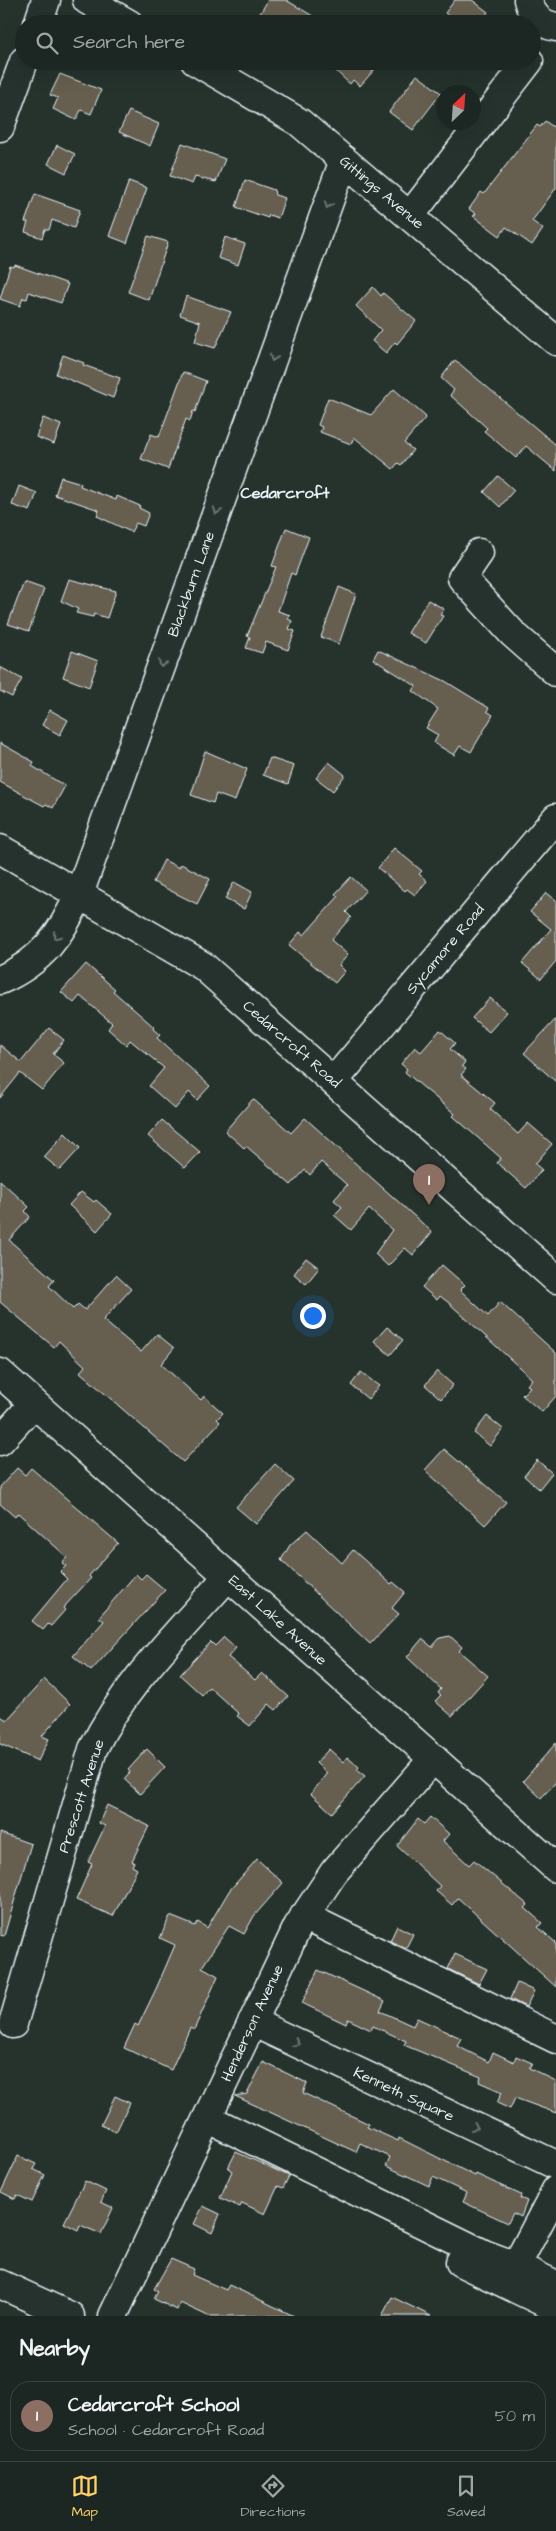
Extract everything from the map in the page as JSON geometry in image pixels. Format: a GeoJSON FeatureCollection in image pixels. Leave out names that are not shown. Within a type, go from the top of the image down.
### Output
{"type":"FeatureCollection","features":[{"type":"Feature","properties":{"kind":"street"},"geometry":{"type":"LineString","coordinates":[[41,15],[46,0]]}},
{"type":"Feature","properties":{"kind":"street"},"geometry":{"type":"LineString","coordinates":[[87,0],[113,15]]}},
{"type":"Feature","properties":{"kind":"street"},"geometry":{"type":"LineString","coordinates":[[528,0],[535,15]]}},
{"type":"Feature","properties":{"kind":"street"},"geometry":{"type":"LineString","coordinates":[[541,41],[551,26]]}},
{"type":"Feature","properties":{"kind":"street"},"geometry":{"type":"LineString","coordinates":[[0,127],[21,70]]}},
{"type":"Feature","properties":{"kind":"street","name":"Gittings Avenue"},"geometry":{"type":"LineString","coordinates":[[210,70],[298,122],[556,341]]}},
{"type":"Feature","properties":{"kind":"street"},"geometry":{"type":"LineString","coordinates":[[410,216],[522,70]]}},
{"type":"Feature","properties":{"kind":"street","name":"Blackburn Lane"},"geometry":{"type":"LineString","coordinates":[[0,980],[28,966],[46,949],[61,930],[80,894],[344,160]]}},
{"type":"Feature","properties":{"kind":"street"},"geometry":{"type":"LineString","coordinates":[[479,553],[462,578],[513,634],[556,672]]}},
{"type":"Feature","properties":{"kind":"street","name":"Sycamore Road"},"geometry":{"type":"LineString","coordinates":[[334,1081],[556,818]]}},
{"type":"Feature","properties":{"kind":"street","name":"Cedarcroft Road"},"geometry":{"type":"LineString","coordinates":[[0,849],[203,966],[556,1279]]}},
{"type":"Feature","properties":{"kind":"street","name":"East Lake Avenue"},"geometry":{"type":"LineString","coordinates":[[0,1373],[556,1868]]}},
{"type":"Feature","properties":{"kind":"street"},"geometry":{"type":"LineString","coordinates":[[0,1441],[34,1403]]}},
{"type":"Feature","properties":{"kind":"street","name":"Prescott Avenue"},"geometry":{"type":"LineString","coordinates":[[13,2024],[94,1749],[104,1727],[138,1679],[228,1576]]}},
{"type":"Feature","properties":{"kind":"street","name":"Henderson Avenue"},"geometry":{"type":"LineString","coordinates":[[113,2316],[304,1916],[334,1872],[434,1758]]}},
{"type":"Feature","properties":{"kind":"street"},"geometry":{"type":"LineString","coordinates":[[304,1916],[556,2039]]}},
{"type":"Feature","properties":{"kind":"street","name":"Kenneth Square"},"geometry":{"type":"LineString","coordinates":[[252,2022],[556,2165]]}},
{"type":"Feature","properties":{"kind":"street"},"geometry":{"type":"LineString","coordinates":[[207,2118],[484,2254],[516,2266],[556,2285]]}},
{"type":"Feature","properties":{"kind":"street"},"geometry":{"type":"LineString","coordinates":[[516,2266],[556,2190]]}},
{"type":"Feature","properties":{"kind":"street"},"geometry":{"type":"LineString","coordinates":[[443,2254],[556,2308]]}},
{"type":"Feature","properties":{"kind":"street"},"geometry":{"type":"LineString","coordinates":[[0,2284],[70,2316]]}},
{"type":"Feature","properties":{"kind":"building"},"geometry":{"type":"Polygon","coordinates":[[[268,0],[286,0],[311,15],[259,15],[268,0]]]}},
{"type":"Feature","properties":{"kind":"building"},"geometry":{"type":"Polygon","coordinates":[[[455,0],[472,0],[488,12],[486,15],[448,15],[445,13],[455,0]]]}},
{"type":"Feature","properties":{"kind":"building"},"geometry":{"type":"Polygon","coordinates":[[[335,70],[374,70],[360,86],[353,80],[350,84],[335,70]]]}},
{"type":"Feature","properties":{"kind":"building"},"geometry":{"type":"Polygon","coordinates":[[[60,74],[101,90],[91,114],[81,110],[76,120],[53,109],[58,98],[50,95],[60,74]]]}},
{"type":"Feature","properties":{"kind":"building"},"geometry":{"type":"Polygon","coordinates":[[[417,75],[436,89],[436,100],[413,130],[389,112],[417,75]]]}},
{"type":"Feature","properties":{"kind":"building"},"geometry":{"type":"Polygon","coordinates":[[[129,111],[159,124],[150,146],[119,132],[129,111]]]}},
{"type":"Feature","properties":{"kind":"building"},"geometry":{"type":"Polygon","coordinates":[[[545,121],[556,129],[556,188],[532,221],[543,229],[532,245],[506,227],[500,236],[473,216],[476,214],[469,209],[481,192],[484,194],[537,125],[540,127],[545,121]]]}},
{"type":"Feature","properties":{"kind":"building"},"geometry":{"type":"Polygon","coordinates":[[[182,143],[225,159],[216,182],[195,177],[192,184],[170,176],[182,143]]]}},
{"type":"Feature","properties":{"kind":"building"},"geometry":{"type":"Polygon","coordinates":[[[57,145],[75,154],[66,173],[48,164],[57,145]]]}},
{"type":"Feature","properties":{"kind":"building"},"geometry":{"type":"Polygon","coordinates":[[[245,180],[274,190],[275,195],[285,198],[278,218],[269,215],[268,218],[236,207],[245,180]]]}},
{"type":"Feature","properties":{"kind":"building"},"geometry":{"type":"Polygon","coordinates":[[[129,181],[147,188],[127,243],[109,236],[129,181]]]}},
{"type":"Feature","properties":{"kind":"building"},"geometry":{"type":"Polygon","coordinates":[[[35,194],[80,210],[74,228],[52,220],[49,230],[45,229],[42,238],[25,232],[28,222],[25,222],[35,194]]]}},
{"type":"Feature","properties":{"kind":"building"},"geometry":{"type":"Polygon","coordinates":[[[148,236],[168,242],[149,300],[128,292],[148,236]]]}},
{"type":"Feature","properties":{"kind":"building"},"geometry":{"type":"Polygon","coordinates":[[[225,237],[245,244],[238,265],[218,258],[225,237]]]}},
{"type":"Feature","properties":{"kind":"building"},"geometry":{"type":"Polygon","coordinates":[[[15,265],[68,284],[61,303],[29,292],[27,299],[23,298],[20,306],[0,299],[10,266],[14,267],[15,265]]]}},
{"type":"Feature","properties":{"kind":"building"},"geometry":{"type":"Polygon","coordinates":[[[373,287],[381,296],[383,293],[416,321],[397,344],[395,342],[386,353],[372,341],[381,330],[356,306],[373,287]]]}},
{"type":"Feature","properties":{"kind":"building"},"geometry":{"type":"Polygon","coordinates":[[[186,296],[231,312],[215,348],[195,342],[200,322],[180,315],[186,296]]]}},
{"type":"Feature","properties":{"kind":"building"},"geometry":{"type":"Polygon","coordinates":[[[63,355],[84,363],[83,365],[120,378],[113,398],[56,374],[63,355]]]}},
{"type":"Feature","properties":{"kind":"building"},"geometry":{"type":"Polygon","coordinates":[[[455,360],[556,445],[556,471],[526,446],[516,458],[484,431],[487,428],[450,395],[454,390],[441,378],[455,360]]]}},
{"type":"Feature","properties":{"kind":"building"},"geometry":{"type":"Polygon","coordinates":[[[183,372],[206,381],[195,412],[193,411],[190,421],[186,419],[168,469],[141,459],[151,434],[159,437],[183,372]]]}},
{"type":"Feature","properties":{"kind":"building"},"geometry":{"type":"Polygon","coordinates":[[[394,389],[426,417],[404,443],[413,450],[401,465],[398,463],[393,469],[354,437],[351,444],[320,432],[322,427],[318,425],[328,398],[371,415],[394,389]]]}},
{"type":"Feature","properties":{"kind":"building"},"geometry":{"type":"Polygon","coordinates":[[[43,418],[61,425],[54,444],[36,437],[43,418]]]}},
{"type":"Feature","properties":{"kind":"building"},"geometry":{"type":"Polygon","coordinates":[[[498,476],[514,490],[500,507],[484,492],[498,476]]]}},
{"type":"Feature","properties":{"kind":"building"},"geometry":{"type":"Polygon","coordinates":[[[61,477],[81,483],[80,486],[116,500],[117,496],[140,506],[139,508],[149,513],[144,526],[136,523],[131,532],[97,516],[99,510],[55,495],[61,477]]]}},
{"type":"Feature","properties":{"kind":"building"},"geometry":{"type":"Polygon","coordinates":[[[19,486],[37,493],[30,511],[12,505],[19,486]]]}},
{"type":"Feature","properties":{"kind":"building"},"geometry":{"type":"Polygon","coordinates":[[[286,528],[309,537],[295,575],[291,573],[278,611],[290,615],[288,619],[292,621],[289,629],[295,631],[288,650],[266,642],[262,653],[246,648],[250,637],[247,636],[276,567],[272,566],[286,528]]]}},
{"type":"Feature","properties":{"kind":"building"},"geometry":{"type":"Polygon","coordinates":[[[69,579],[116,591],[107,618],[94,614],[93,617],[76,613],[78,609],[61,601],[69,579]]]}},
{"type":"Feature","properties":{"kind":"building"},"geometry":{"type":"Polygon","coordinates":[[[24,582],[44,589],[29,631],[8,624],[24,582]]]}},
{"type":"Feature","properties":{"kind":"building"},"geometry":{"type":"Polygon","coordinates":[[[339,587],[356,594],[339,644],[321,637],[339,587]]]}},
{"type":"Feature","properties":{"kind":"building"},"geometry":{"type":"Polygon","coordinates":[[[428,600],[444,609],[440,615],[443,616],[426,643],[408,633],[428,600]]]}},
{"type":"Feature","properties":{"kind":"building"},"geometry":{"type":"Polygon","coordinates":[[[378,650],[445,681],[489,708],[487,711],[493,715],[471,752],[460,746],[454,755],[434,743],[438,735],[426,728],[438,709],[413,691],[416,686],[373,659],[378,650]]]}},
{"type":"Feature","properties":{"kind":"building"},"geometry":{"type":"Polygon","coordinates":[[[72,651],[98,661],[89,687],[63,677],[72,651]]]}},
{"type":"Feature","properties":{"kind":"building"},"geometry":{"type":"Polygon","coordinates":[[[0,667],[22,679],[12,697],[0,691],[0,667]]]}},
{"type":"Feature","properties":{"kind":"building"},"geometry":{"type":"Polygon","coordinates":[[[50,710],[68,720],[60,735],[42,725],[50,710]]]}},
{"type":"Feature","properties":{"kind":"building"},"geometry":{"type":"Polygon","coordinates":[[[0,743],[34,762],[32,766],[65,786],[53,808],[46,804],[44,806],[0,782],[0,743]]]}},
{"type":"Feature","properties":{"kind":"building"},"geometry":{"type":"Polygon","coordinates":[[[205,751],[247,769],[235,801],[216,794],[213,803],[191,795],[205,751]]]}},
{"type":"Feature","properties":{"kind":"building"},"geometry":{"type":"Polygon","coordinates":[[[270,758],[294,766],[288,784],[263,775],[270,758]]]}},
{"type":"Feature","properties":{"kind":"building"},"geometry":{"type":"Polygon","coordinates":[[[329,762],[345,775],[333,791],[316,778],[329,762]]]}},
{"type":"Feature","properties":{"kind":"building"},"geometry":{"type":"Polygon","coordinates":[[[394,848],[422,871],[419,874],[427,881],[415,895],[407,889],[405,891],[378,868],[394,848]]]}},
{"type":"Feature","properties":{"kind":"building"},"geometry":{"type":"Polygon","coordinates":[[[164,860],[179,868],[181,864],[210,879],[197,904],[153,882],[164,860]]]}},
{"type":"Feature","properties":{"kind":"building"},"geometry":{"type":"Polygon","coordinates":[[[351,877],[366,890],[346,912],[351,917],[331,940],[348,955],[339,965],[345,971],[335,983],[289,945],[300,932],[304,935],[338,897],[335,894],[351,877]]]}},
{"type":"Feature","properties":{"kind":"building"},"geometry":{"type":"Polygon","coordinates":[[[234,882],[252,892],[244,909],[225,899],[234,882]]]}},
{"type":"Feature","properties":{"kind":"building"},"geometry":{"type":"Polygon","coordinates":[[[546,893],[556,901],[556,961],[541,979],[522,963],[551,929],[530,912],[546,893]]]}},
{"type":"Feature","properties":{"kind":"building"},"geometry":{"type":"Polygon","coordinates":[[[86,964],[154,1027],[153,1029],[160,1035],[157,1038],[210,1086],[197,1100],[189,1092],[175,1109],[149,1086],[164,1068],[130,1040],[126,1045],[108,1029],[112,1023],[80,996],[74,1003],[61,992],[86,964]]]}},
{"type":"Feature","properties":{"kind":"building"},"geometry":{"type":"Polygon","coordinates":[[[490,998],[507,1012],[489,1032],[472,1018],[490,998]]]}},
{"type":"Feature","properties":{"kind":"building"},"geometry":{"type":"Polygon","coordinates":[[[556,1019],[556,1082],[524,1053],[556,1019]]]}},
{"type":"Feature","properties":{"kind":"building"},"geometry":{"type":"Polygon","coordinates":[[[49,1028],[64,1040],[53,1054],[64,1063],[42,1090],[20,1073],[0,1098],[0,1045],[21,1062],[49,1028]]]}},
{"type":"Feature","properties":{"kind":"building"},"geometry":{"type":"Polygon","coordinates":[[[440,1030],[455,1043],[450,1049],[465,1062],[462,1066],[466,1069],[461,1075],[495,1103],[490,1109],[518,1134],[528,1123],[552,1144],[535,1164],[542,1170],[526,1188],[497,1163],[501,1158],[453,1116],[455,1114],[405,1072],[407,1069],[401,1064],[415,1047],[421,1052],[440,1030]]]}},
{"type":"Feature","properties":{"kind":"building"},"geometry":{"type":"Polygon","coordinates":[[[253,1099],[291,1133],[305,1118],[432,1232],[413,1255],[405,1248],[388,1266],[375,1254],[392,1230],[369,1209],[351,1230],[334,1215],[342,1207],[334,1200],[347,1185],[321,1162],[310,1175],[305,1170],[291,1185],[246,1146],[244,1148],[225,1131],[253,1099]]]}},
{"type":"Feature","properties":{"kind":"building"},"geometry":{"type":"Polygon","coordinates":[[[162,1120],[200,1152],[185,1168],[148,1136],[162,1120]]]}},
{"type":"Feature","properties":{"kind":"building"},"geometry":{"type":"Polygon","coordinates":[[[65,1133],[80,1148],[60,1170],[44,1157],[65,1133]]]}},
{"type":"Feature","properties":{"kind":"building"},"geometry":{"type":"Polygon","coordinates":[[[0,1180],[29,1207],[25,1211],[30,1217],[9,1240],[54,1280],[49,1286],[73,1309],[78,1304],[85,1310],[116,1275],[131,1289],[103,1320],[141,1352],[157,1334],[174,1348],[161,1364],[201,1400],[204,1396],[223,1413],[217,1419],[220,1422],[183,1462],[80,1372],[85,1366],[59,1341],[54,1347],[0,1302],[0,1180]]]}},
{"type":"Feature","properties":{"kind":"building"},"geometry":{"type":"Polygon","coordinates":[[[81,1192],[94,1202],[96,1200],[112,1214],[97,1231],[69,1205],[81,1192]]]}},
{"type":"Feature","properties":{"kind":"building"},"geometry":{"type":"Polygon","coordinates":[[[306,1258],[319,1268],[306,1284],[294,1274],[306,1258]]]}},
{"type":"Feature","properties":{"kind":"building"},"geometry":{"type":"Polygon","coordinates":[[[442,1265],[465,1285],[460,1290],[488,1316],[500,1302],[556,1353],[556,1396],[542,1412],[522,1395],[530,1387],[527,1385],[532,1379],[449,1303],[440,1296],[437,1300],[422,1287],[442,1265]]]}},
{"type":"Feature","properties":{"kind":"building"},"geometry":{"type":"Polygon","coordinates":[[[387,1327],[403,1340],[390,1355],[374,1341],[387,1327]]]}},
{"type":"Feature","properties":{"kind":"building"},"geometry":{"type":"Polygon","coordinates":[[[437,1371],[453,1385],[441,1399],[425,1385],[437,1371]]]}},
{"type":"Feature","properties":{"kind":"building"},"geometry":{"type":"Polygon","coordinates":[[[361,1372],[379,1386],[368,1399],[351,1385],[361,1372]]]}},
{"type":"Feature","properties":{"kind":"building"},"geometry":{"type":"Polygon","coordinates":[[[487,1416],[503,1429],[490,1446],[474,1433],[487,1416]]]}},
{"type":"Feature","properties":{"kind":"building"},"geometry":{"type":"Polygon","coordinates":[[[444,1449],[506,1502],[485,1525],[425,1470],[444,1449]]]}},
{"type":"Feature","properties":{"kind":"building"},"geometry":{"type":"Polygon","coordinates":[[[537,1460],[552,1473],[539,1489],[524,1476],[537,1460]]]}},
{"type":"Feature","properties":{"kind":"building"},"geometry":{"type":"Polygon","coordinates":[[[275,1464],[294,1481],[256,1524],[236,1507],[275,1464]]]}},
{"type":"Feature","properties":{"kind":"building"},"geometry":{"type":"Polygon","coordinates":[[[17,1468],[25,1475],[31,1468],[118,1543],[89,1576],[91,1578],[63,1608],[65,1610],[51,1626],[48,1624],[43,1630],[32,1621],[67,1579],[60,1572],[66,1566],[62,1563],[67,1557],[18,1513],[15,1517],[0,1504],[0,1487],[17,1468]]]}},
{"type":"Feature","properties":{"kind":"building"},"geometry":{"type":"Polygon","coordinates":[[[307,1530],[342,1563],[353,1550],[391,1584],[393,1582],[405,1592],[392,1608],[399,1614],[370,1644],[281,1560],[290,1545],[307,1530]]]}},
{"type":"Feature","properties":{"kind":"building"},"geometry":{"type":"Polygon","coordinates":[[[136,1574],[141,1579],[146,1574],[165,1590],[91,1671],[73,1656],[104,1621],[99,1617],[136,1574]]]}},
{"type":"Feature","properties":{"kind":"building"},"geometry":{"type":"Polygon","coordinates":[[[450,1636],[462,1647],[459,1651],[488,1676],[452,1716],[435,1701],[441,1695],[438,1693],[441,1689],[407,1657],[422,1639],[432,1647],[440,1638],[450,1636]]]}},
{"type":"Feature","properties":{"kind":"building"},"geometry":{"type":"Polygon","coordinates":[[[224,1637],[236,1648],[228,1657],[255,1680],[262,1673],[288,1696],[276,1710],[269,1704],[250,1726],[237,1716],[239,1714],[209,1687],[202,1695],[180,1675],[211,1642],[215,1646],[224,1637]]]}},
{"type":"Feature","properties":{"kind":"building"},"geometry":{"type":"Polygon","coordinates":[[[44,1679],[70,1704],[42,1736],[49,1739],[38,1761],[0,1744],[0,1716],[7,1720],[44,1679]]]}},
{"type":"Feature","properties":{"kind":"building"},"geometry":{"type":"Polygon","coordinates":[[[556,1743],[556,1782],[541,1798],[523,1781],[556,1743]]]}},
{"type":"Feature","properties":{"kind":"building"},"geometry":{"type":"Polygon","coordinates":[[[147,1749],[165,1767],[140,1794],[124,1779],[130,1772],[128,1770],[147,1749]]]}},
{"type":"Feature","properties":{"kind":"building"},"geometry":{"type":"Polygon","coordinates":[[[329,1749],[343,1762],[347,1757],[359,1767],[357,1770],[365,1776],[332,1813],[311,1794],[327,1773],[316,1763],[329,1749]]]}},
{"type":"Feature","properties":{"kind":"building"},"geometry":{"type":"Polygon","coordinates":[[[107,1805],[149,1826],[132,1861],[134,1862],[132,1866],[137,1869],[113,1916],[76,1900],[92,1864],[88,1862],[105,1826],[99,1823],[107,1805]]]}},
{"type":"Feature","properties":{"kind":"building"},"geometry":{"type":"Polygon","coordinates":[[[430,1817],[449,1834],[443,1841],[469,1865],[474,1860],[528,1905],[525,1908],[542,1923],[538,1927],[556,1943],[556,1987],[458,1898],[452,1905],[436,1891],[440,1886],[397,1846],[418,1819],[424,1824],[430,1817]]]}},
{"type":"Feature","properties":{"kind":"building"},"geometry":{"type":"Polygon","coordinates":[[[0,1833],[31,1844],[4,1936],[0,1935],[0,1833]]]}},
{"type":"Feature","properties":{"kind":"building"},"geometry":{"type":"Polygon","coordinates":[[[257,1859],[283,1883],[254,1916],[244,1934],[229,1926],[202,1967],[218,1976],[194,2030],[190,2028],[171,2070],[124,2048],[135,2024],[138,2026],[175,1945],[160,1938],[170,1916],[195,1926],[198,1922],[207,1928],[229,1891],[257,1859]]]}},
{"type":"Feature","properties":{"kind":"building"},"geometry":{"type":"Polygon","coordinates":[[[397,1926],[413,1934],[406,1948],[390,1941],[397,1926]]]}},
{"type":"Feature","properties":{"kind":"building"},"geometry":{"type":"Polygon","coordinates":[[[455,1954],[487,1969],[479,1984],[448,1969],[455,1954]]]}},
{"type":"Feature","properties":{"kind":"building"},"geometry":{"type":"Polygon","coordinates":[[[318,1970],[385,2001],[380,2011],[413,2026],[417,2018],[461,2038],[457,2046],[489,2062],[493,2052],[514,2062],[516,2056],[532,2063],[529,2068],[556,2081],[556,2113],[515,2098],[510,2109],[497,2103],[502,2092],[479,2082],[481,2077],[404,2045],[406,2041],[373,2026],[371,2030],[348,2019],[346,2024],[302,2003],[318,1970]]]}},
{"type":"Feature","properties":{"kind":"building"},"geometry":{"type":"Polygon","coordinates":[[[517,1983],[534,1991],[526,2007],[510,1999],[517,1983]]]}},
{"type":"Feature","properties":{"kind":"building"},"geometry":{"type":"Polygon","coordinates":[[[263,2062],[307,2083],[303,2093],[369,2124],[367,2127],[398,2141],[399,2138],[475,2176],[476,2174],[521,2195],[520,2198],[527,2201],[521,2217],[513,2213],[508,2223],[463,2202],[467,2193],[433,2177],[429,2186],[386,2166],[390,2157],[360,2143],[356,2152],[235,2096],[247,2094],[263,2062]]]}},
{"type":"Feature","properties":{"kind":"building"},"geometry":{"type":"Polygon","coordinates":[[[115,2096],[130,2103],[116,2132],[101,2125],[115,2096]]]}},
{"type":"Feature","properties":{"kind":"building"},"geometry":{"type":"Polygon","coordinates":[[[236,2152],[289,2176],[283,2188],[278,2186],[265,2214],[242,2203],[240,2207],[220,2198],[232,2171],[228,2168],[236,2152]]]}},
{"type":"Feature","properties":{"kind":"building"},"geometry":{"type":"Polygon","coordinates":[[[18,2156],[36,2164],[33,2169],[45,2175],[32,2202],[17,2195],[15,2199],[1,2192],[18,2156]]]}},
{"type":"Feature","properties":{"kind":"building"},"geometry":{"type":"Polygon","coordinates":[[[85,2181],[106,2191],[101,2202],[113,2208],[101,2234],[80,2225],[78,2230],[64,2223],[85,2181]]]}},
{"type":"Feature","properties":{"kind":"building"},"geometry":{"type":"Polygon","coordinates":[[[203,2206],[220,2214],[212,2233],[194,2224],[203,2206]]]}},
{"type":"Feature","properties":{"kind":"building"},"geometry":{"type":"Polygon","coordinates":[[[171,2259],[194,2269],[192,2275],[226,2290],[229,2285],[294,2316],[208,2316],[180,2303],[177,2310],[154,2299],[158,2291],[154,2289],[171,2259]]]}},
{"type":"Feature","properties":{"kind":"building"},"geometry":{"type":"Polygon","coordinates":[[[392,2297],[431,2316],[382,2316],[392,2297]]]}},
{"type":"Feature","properties":{"kind":"place","name":"Cedarcroft School"},"geometry":{"type":"Point","coordinates":[429,1205]}},
{"type":"Feature","properties":{"kind":"district","name":"Cedarcroft"},"geometry":{"type":"Point","coordinates":[285,492]}}]}
